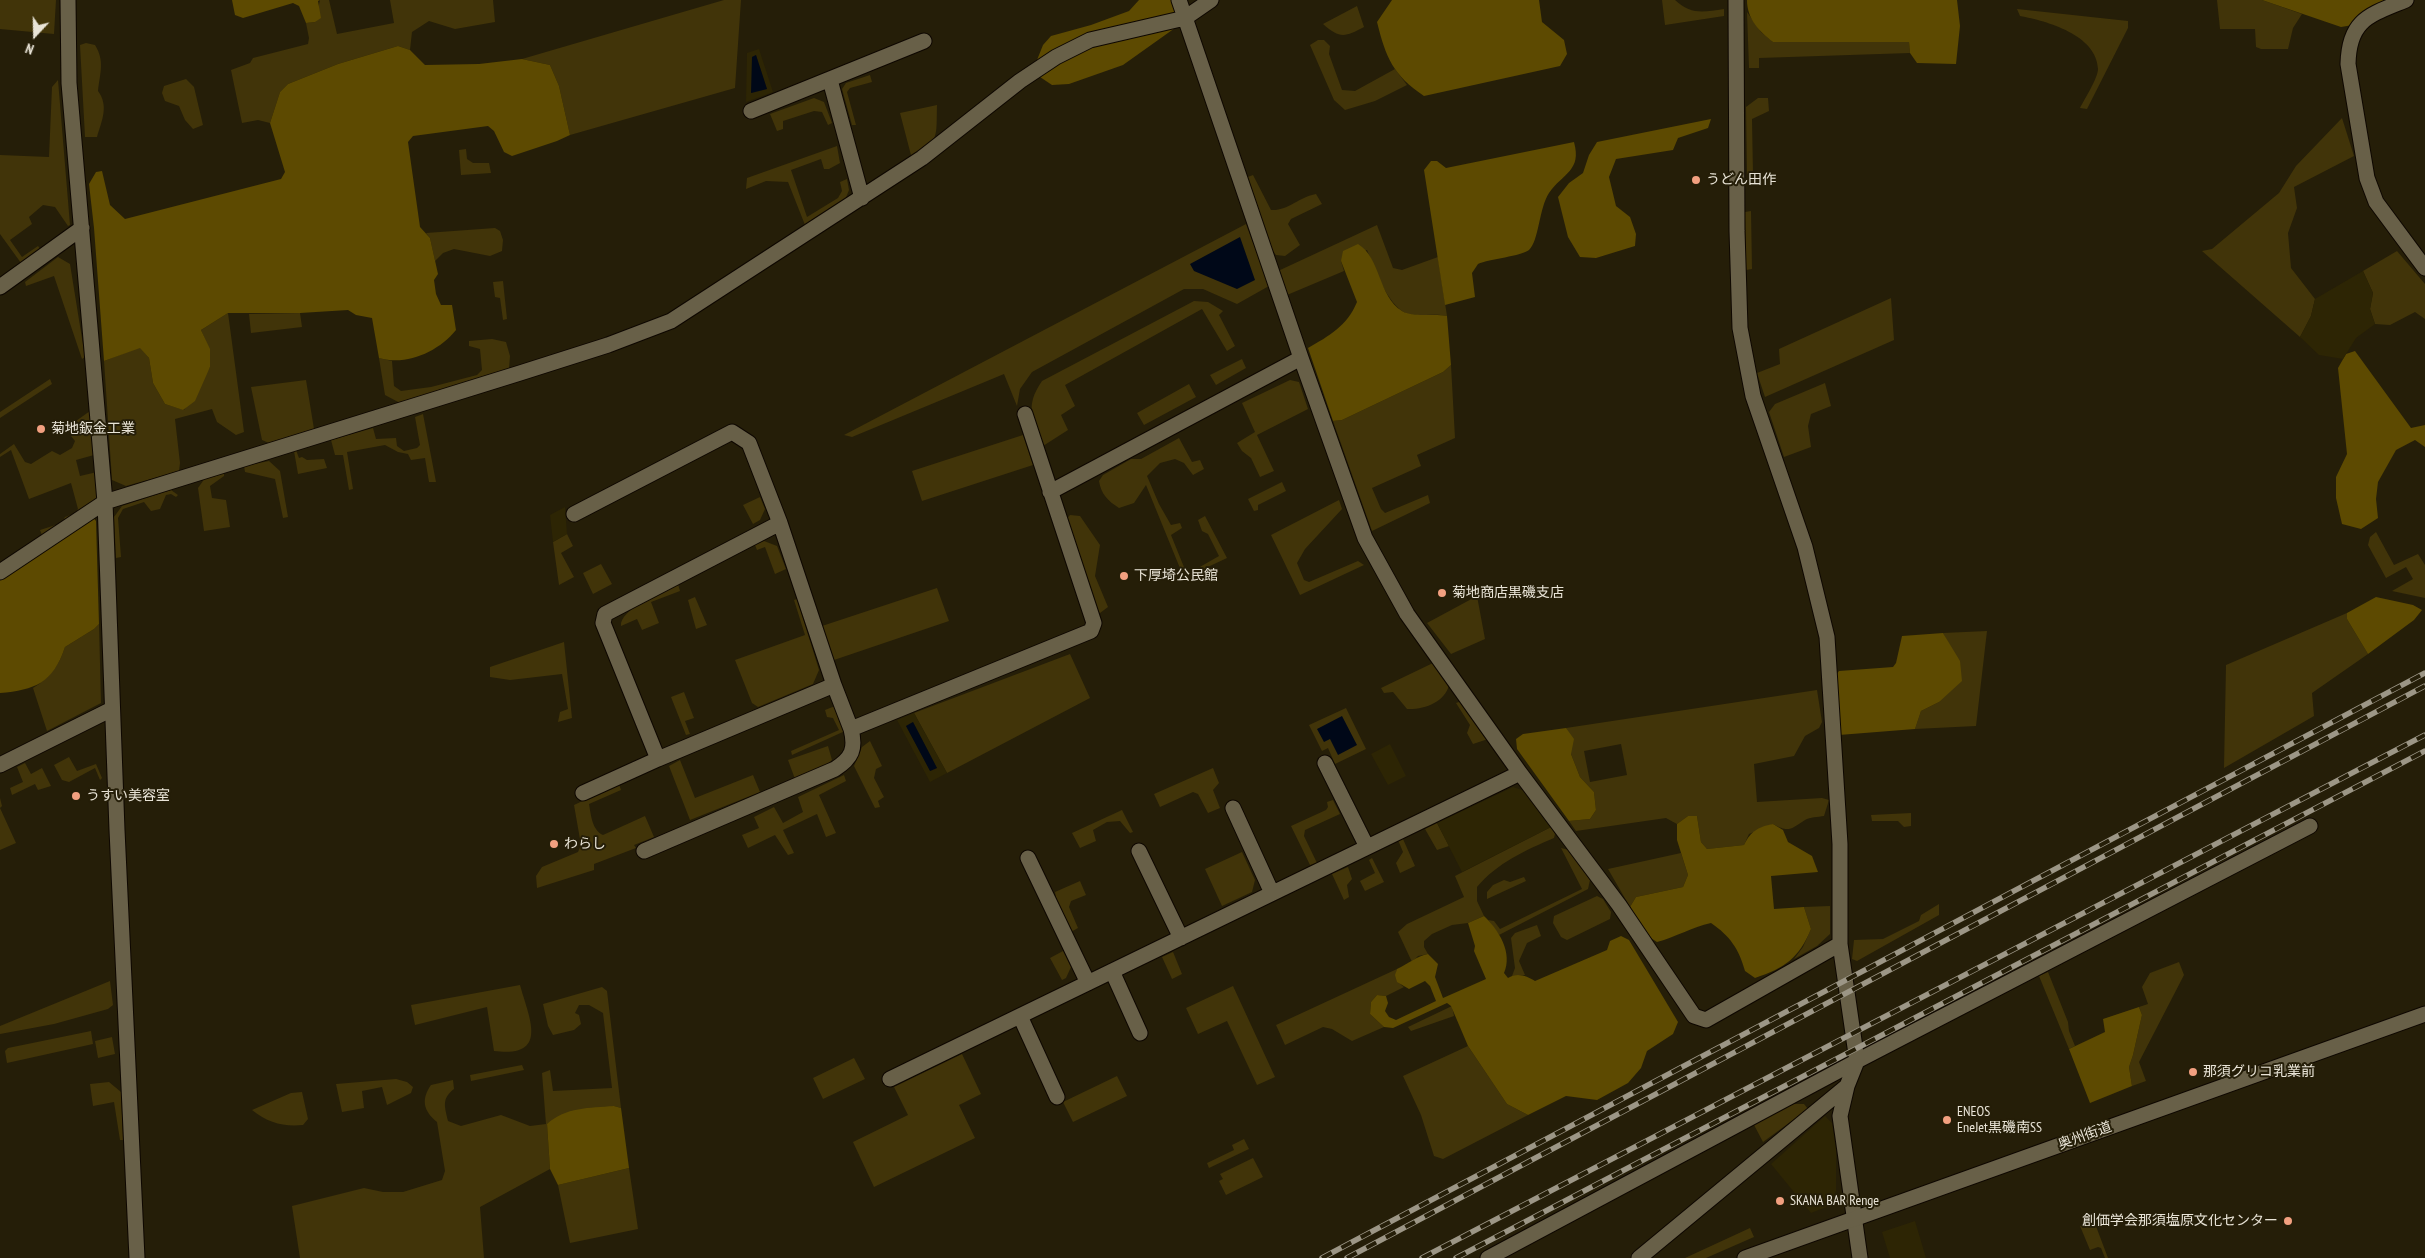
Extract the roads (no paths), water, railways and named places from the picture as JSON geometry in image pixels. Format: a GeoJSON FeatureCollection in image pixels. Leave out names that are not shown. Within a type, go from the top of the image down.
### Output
{"type":"FeatureCollection","features":[{"type":"Feature","properties":{"kind":"street"},"geometry":{"type":"LineString","coordinates":[[68,0],[69,83],[105,502],[112,708],[138,1258]]}},
{"type":"Feature","properties":{"kind":"street"},"geometry":{"type":"LineString","coordinates":[[1179,0],[1301,358],[1365,538],[1384,576],[1407,614],[1520,773],[1619,905],[1694,1016],[1706,1020],[1840,944]]}},
{"type":"Feature","properties":{"kind":"street"},"geometry":{"type":"LineString","coordinates":[[0,572],[105,502],[562,360],[672,321],[922,158],[1020,81],[1056,57],[1090,40],[1185,18],[1211,0]]}},
{"type":"Feature","properties":{"kind":"street"},"geometry":{"type":"LineString","coordinates":[[1736,0],[1736,232],[1740,328],[1753,396],[1805,547],[1827,637],[1840,844],[1840,944],[1857,1062],[1847,1086],[1840,1116],[1860,1258]]}},
{"type":"Feature","properties":{"kind":"street"},"geometry":{"type":"LineString","coordinates":[[2406,0],[2374,14],[2356,28],[2349,45],[2348,64],[2367,178],[2376,202],[2425,268]]}},
{"type":"Feature","properties":{"kind":"street"},"geometry":{"type":"LineString","coordinates":[[751,111],[924,41]]}},
{"type":"Feature","properties":{"kind":"street"},"geometry":{"type":"LineString","coordinates":[[830,80],[862,198]]}},
{"type":"Feature","properties":{"kind":"street"},"geometry":{"type":"LineString","coordinates":[[0,287],[82,228]]}},
{"type":"Feature","properties":{"kind":"street"},"geometry":{"type":"LineString","coordinates":[[1050,492],[1301,358]]}},
{"type":"Feature","properties":{"kind":"street"},"geometry":{"type":"LineString","coordinates":[[851,729],[1091,631],[1094,623],[1025,414]]}},
{"type":"Feature","properties":{"kind":"street"},"geometry":{"type":"LineString","coordinates":[[574,514],[732,432],[749,443],[780,522],[854,742],[848,761],[835,769],[644,851]]}},
{"type":"Feature","properties":{"kind":"street"},"geometry":{"type":"LineString","coordinates":[[658,759],[603,623],[606,614],[780,522]]}},
{"type":"Feature","properties":{"kind":"street"},"geometry":{"type":"LineString","coordinates":[[583,794],[658,759],[834,685]]}},
{"type":"Feature","properties":{"kind":"street"},"geometry":{"type":"LineString","coordinates":[[0,764],[112,708]]}},
{"type":"Feature","properties":{"kind":"street"},"geometry":{"type":"LineString","coordinates":[[1326,763],[1367,847]]}},
{"type":"Feature","properties":{"kind":"street"},"geometry":{"type":"LineString","coordinates":[[890,1079],[1520,773]]}},
{"type":"Feature","properties":{"kind":"street"},"geometry":{"type":"LineString","coordinates":[[1233,808],[1272,893]]}},
{"type":"Feature","properties":{"kind":"street"},"geometry":{"type":"LineString","coordinates":[[1488,1258],[1857,1062],[2310,826]]}},
{"type":"Feature","properties":{"kind":"street"},"geometry":{"type":"LineString","coordinates":[[1139,851],[1181,938]]}},
{"type":"Feature","properties":{"kind":"street"},"geometry":{"type":"LineString","coordinates":[[1028,858],[1088,983]]}},
{"type":"Feature","properties":{"kind":"street"},"geometry":{"type":"LineString","coordinates":[[1112,971],[1140,1033]]}},
{"type":"Feature","properties":{"kind":"street","name":"奥州街道"},"geometry":{"type":"LineString","coordinates":[[1745,1258],[2425,1014]]}},
{"type":"Feature","properties":{"kind":"street"},"geometry":{"type":"LineString","coordinates":[[1020,1016],[1057,1097]]}},
{"type":"Feature","properties":{"kind":"street"},"geometry":{"type":"LineString","coordinates":[[1639,1258],[1847,1086]]}},
{"type":"Feature","properties":{"kind":"water"},"geometry":{"type":"Polygon","coordinates":[[[756,55],[767,89],[751,93],[752,57],[756,55]]]}},
{"type":"Feature","properties":{"kind":"water"},"geometry":{"type":"Polygon","coordinates":[[[1240,237],[1255,280],[1237,289],[1194,271],[1190,264],[1240,237]]]}},
{"type":"Feature","properties":{"kind":"water"},"geometry":{"type":"Polygon","coordinates":[[[1342,716],[1357,745],[1338,755],[1330,739],[1324,742],[1317,729],[1342,716]]]}},
{"type":"Feature","properties":{"kind":"water"},"geometry":{"type":"Polygon","coordinates":[[[913,722],[937,768],[930,771],[906,726],[913,722]]]}},
{"type":"Feature","properties":{"kind":"railway"},"geometry":{"type":"LineString","coordinates":[[1322,1258],[2425,673]]}},
{"type":"Feature","properties":{"kind":"railway"},"geometry":{"type":"LineString","coordinates":[[1347,1258],[2425,686]]}},
{"type":"Feature","properties":{"kind":"railway"},"geometry":{"type":"LineString","coordinates":[[1422,1258],[2425,735]]}},
{"type":"Feature","properties":{"kind":"railway"},"geometry":{"type":"LineString","coordinates":[[1456,1258],[2425,751]]}},
{"type":"Feature","properties":{"kind":"place","name":"うどん田作"},"geometry":{"type":"Point","coordinates":[1696,180]}},
{"type":"Feature","properties":{"kind":"place","name":"菊地鈑金工業"},"geometry":{"type":"Point","coordinates":[41,429]}},
{"type":"Feature","properties":{"kind":"place","name":"下厚埼公民館"},"geometry":{"type":"Point","coordinates":[1124,576]}},
{"type":"Feature","properties":{"kind":"place","name":"菊地商店黒磯支店"},"geometry":{"type":"Point","coordinates":[1442,593]}},
{"type":"Feature","properties":{"kind":"place","name":"うすい美容室"},"geometry":{"type":"Point","coordinates":[76,796]}},
{"type":"Feature","properties":{"kind":"place","name":"わらし"},"geometry":{"type":"Point","coordinates":[554,844]}},
{"type":"Feature","properties":{"kind":"place","name":"那須グリコ乳業前"},"geometry":{"type":"Point","coordinates":[2193,1072]}},
{"type":"Feature","properties":{"kind":"place","name":"ENEOS EneJet黒磯南SS"},"geometry":{"type":"Point","coordinates":[1947,1120]}},
{"type":"Feature","properties":{"kind":"place","name":"SKANA BAR Renge"},"geometry":{"type":"Point","coordinates":[1780,1201]}},
{"type":"Feature","properties":{"kind":"place","name":"創価学会那須塩原文化センター"},"geometry":{"type":"Point","coordinates":[2288,1221]}}]}
